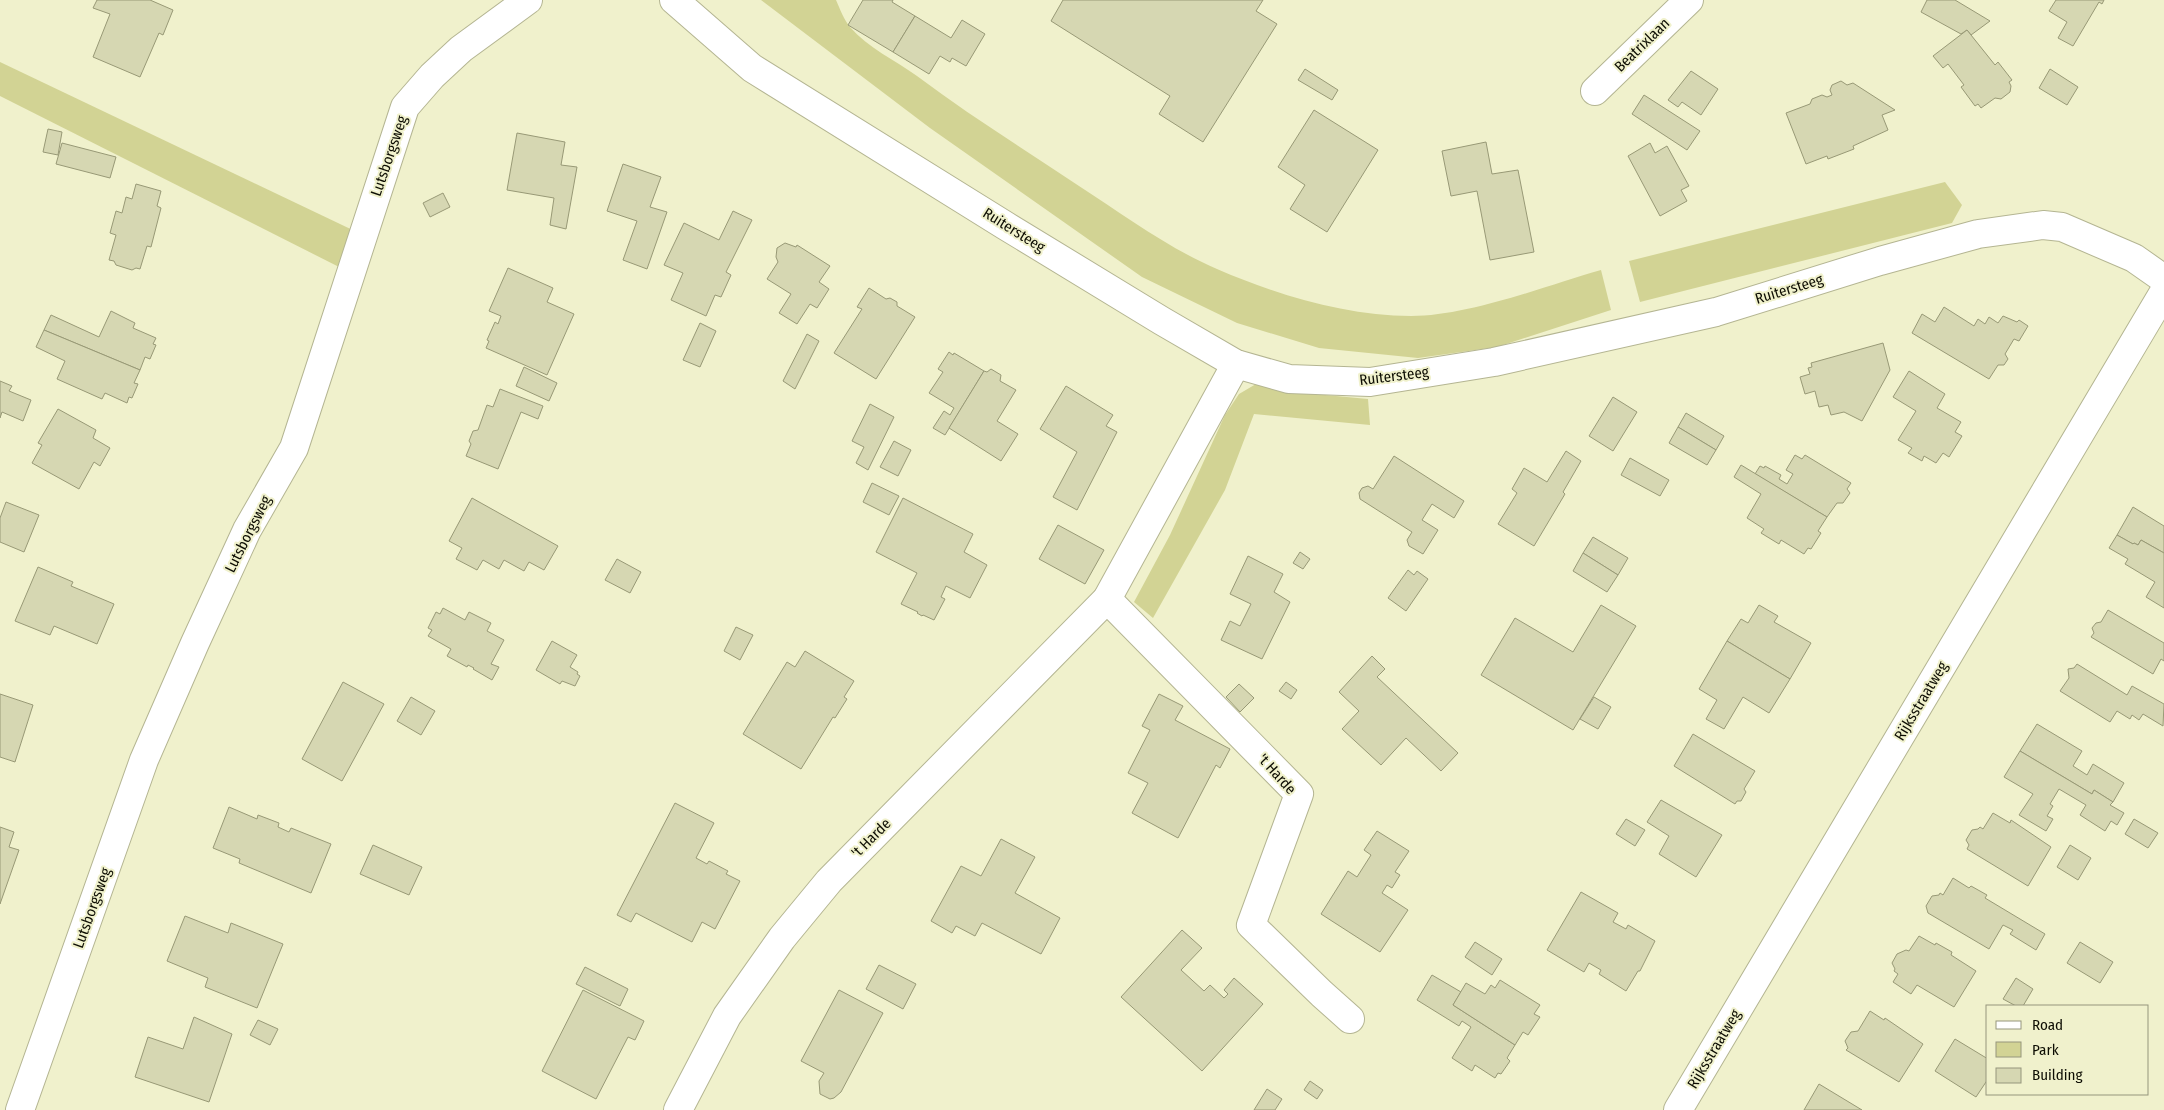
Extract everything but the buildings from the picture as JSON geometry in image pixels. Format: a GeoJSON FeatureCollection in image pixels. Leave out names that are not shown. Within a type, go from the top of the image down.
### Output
{"type":"FeatureCollection","features":[{"type":"Feature","properties":{"kind":"street","name":"Lutsborgsweg"},"geometry":{"type":"LineString","coordinates":[[20,1110],[144,760],[247,530],[294,448],[405,108],[432,76],[461,49],[528,0]]}},
{"type":"Feature","properties":{"kind":"street","name":"Ruitersteeg"},"geometry":{"type":"LineString","coordinates":[[674,0],[752,68],[1137,306],[1236,364],[1289,380],[1370,382],[1494,362],[1716,312],[1880,261],[1978,234],[2043,225],[2062,228],[2134,258],[2164,280]]}},
{"type":"Feature","properties":{"kind":"street","name":"Beatrixlaan"},"geometry":{"type":"LineString","coordinates":[[1595,91],[1689,0]]}},
{"type":"Feature","properties":{"kind":"street","name":"Rijksstraatweg"},"geometry":{"type":"LineString","coordinates":[[1678,1110],[2164,292]]}},
{"type":"Feature","properties":{"kind":"street","name":"'t Harde"},"geometry":{"type":"LineString","coordinates":[[678,1110],[726,1016],[782,938],[829,881],[1107,599],[1236,364]]}},
{"type":"Feature","properties":{"kind":"street","name":"'t Harde"},"geometry":{"type":"LineString","coordinates":[[1107,599],[1299,794],[1251,925],[1350,1019]]}},
{"type":"Feature","properties":{"kind":"green space"},"geometry":{"type":"Polygon","coordinates":[[[761,0],[836,0],[848,24],[865,41],[977,118],[1164,241],[1199,261],[1263,287],[1337,308],[1386,315],[1434,315],[1482,306],[1601,270],[1611,310],[1497,347],[1418,358],[1319,348],[1237,323],[1142,277],[930,128],[761,0]]]}},
{"type":"Feature","properties":{"kind":"green space"},"geometry":{"type":"Polygon","coordinates":[[[0,62],[361,234],[353,274],[0,96],[0,62]]]}},
{"type":"Feature","properties":{"kind":"green space"},"geometry":{"type":"Polygon","coordinates":[[[1945,182],[1962,205],[1952,223],[1640,302],[1629,261],[1945,182]]]}},
{"type":"Feature","properties":{"kind":"green space"},"geometry":{"type":"Polygon","coordinates":[[[1256,384],[1304,393],[1368,399],[1370,425],[1254,414],[1225,490],[1153,618],[1134,602],[1170,535],[1225,415],[1239,394],[1256,384]]]}}]}
